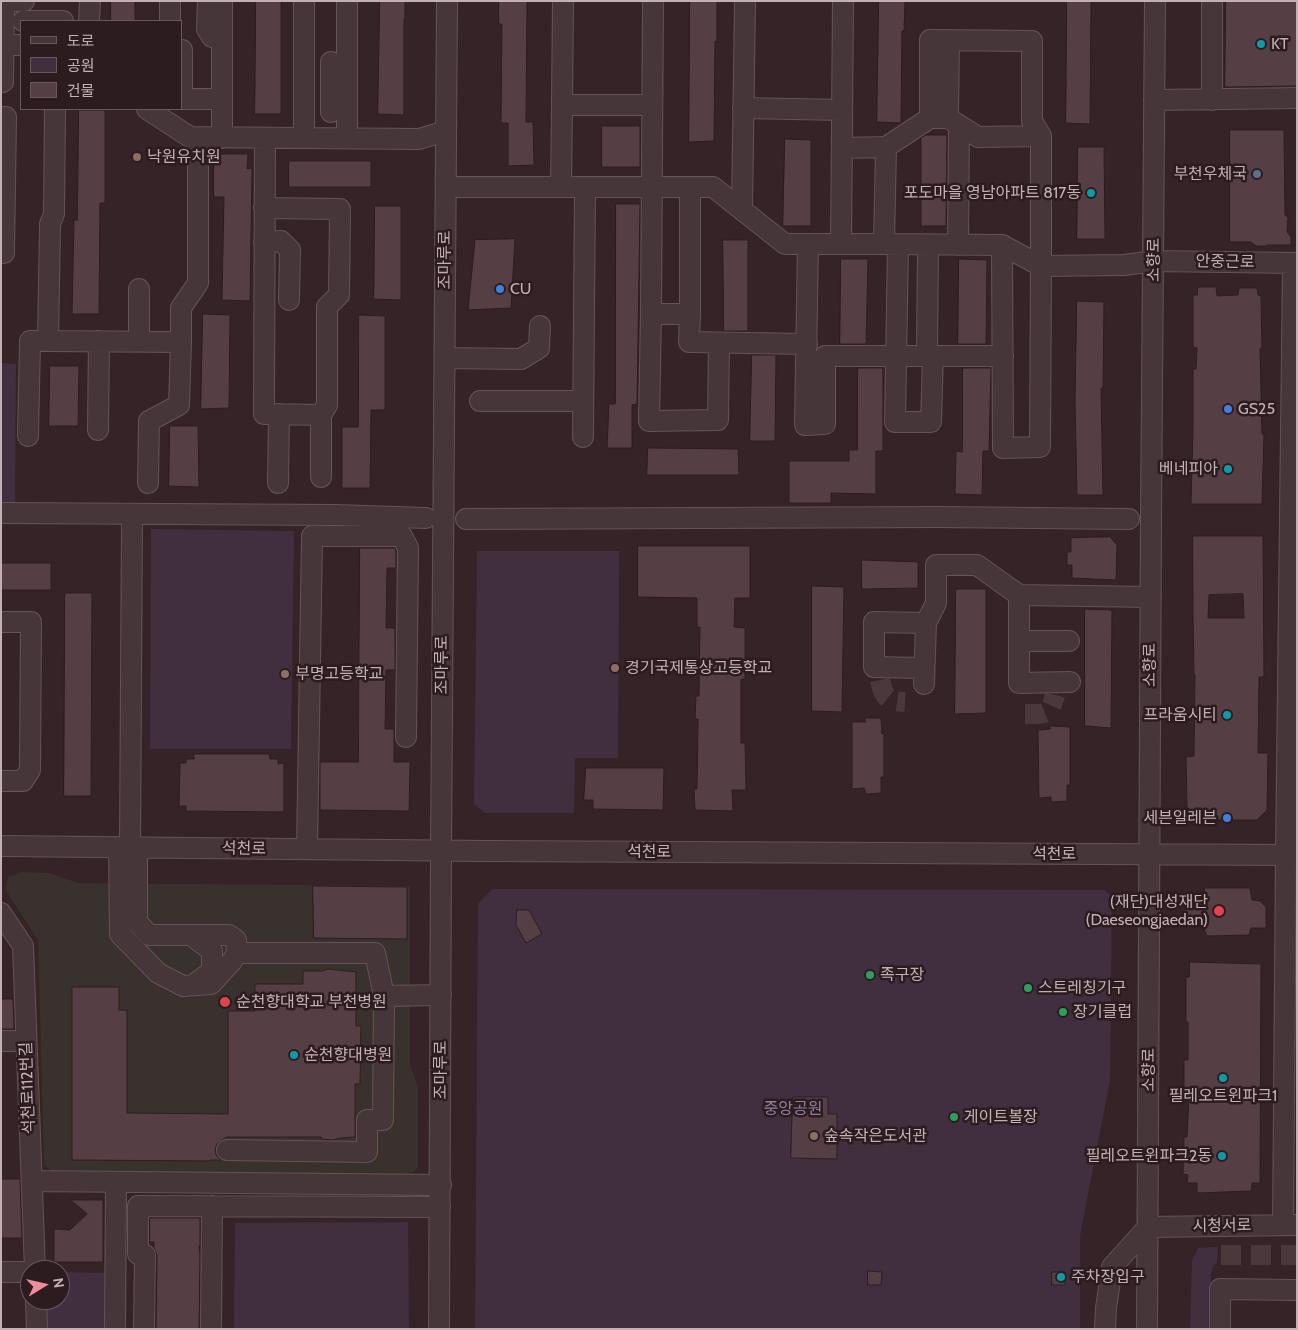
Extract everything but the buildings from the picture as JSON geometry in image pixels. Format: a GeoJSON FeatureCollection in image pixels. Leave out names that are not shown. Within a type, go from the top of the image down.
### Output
{"type":"FeatureCollection","features":[{"type":"Feature","properties":{"kind":"street"},"geometry":{"type":"LineString","coordinates":[[9,83],[12,45],[4,1],[24,1]]}},
{"type":"Feature","properties":{"kind":"street"},"geometry":{"type":"LineString","coordinates":[[90,1],[90,20]]}},
{"type":"Feature","properties":{"kind":"street"},"geometry":{"type":"LineString","coordinates":[[170,1],[170,20]]}},
{"type":"Feature","properties":{"kind":"street"},"geometry":{"type":"LineString","coordinates":[[208,1],[207,29],[212,36],[222,39]]}},
{"type":"Feature","properties":{"kind":"street"},"geometry":{"type":"LineString","coordinates":[[222,1],[222,138]]}},
{"type":"Feature","properties":{"kind":"street"},"geometry":{"type":"LineString","coordinates":[[304,1],[304,138]]}},
{"type":"Feature","properties":{"kind":"street"},"geometry":{"type":"LineString","coordinates":[[339,112],[347,1]]}},
{"type":"Feature","properties":{"kind":"street","name":"조마루로"},"geometry":{"type":"LineString","coordinates":[[439,1329],[447,1]]}},
{"type":"Feature","properties":{"kind":"street"},"geometry":{"type":"LineString","coordinates":[[562,187],[563,1]]}},
{"type":"Feature","properties":{"kind":"street"},"geometry":{"type":"LineString","coordinates":[[653,1],[649,421],[718,420],[719,343]]}},
{"type":"Feature","properties":{"kind":"street"},"geometry":{"type":"LineString","coordinates":[[742,210],[745,1]]}},
{"type":"Feature","properties":{"kind":"street"},"geometry":{"type":"LineString","coordinates":[[841,244],[844,1]]}},
{"type":"Feature","properties":{"kind":"street","name":"소향로"},"geometry":{"type":"LineString","coordinates":[[1147,1329],[1155,1]]}},
{"type":"Feature","properties":{"kind":"street"},"geometry":{"type":"LineString","coordinates":[[1212,1],[1212,100]]}},
{"type":"Feature","properties":{"kind":"street"},"geometry":{"type":"LineString","coordinates":[[958,245],[946,120],[930,40],[1032,41],[1032,121],[1041,136],[1040,447],[1003,448],[1002,245]]}},
{"type":"Feature","properties":{"kind":"street"},"geometry":{"type":"LineString","coordinates":[[331,62],[339,112],[347,138]]}},
{"type":"Feature","properties":{"kind":"street"},"geometry":{"type":"LineString","coordinates":[[1154,100],[1297,98]]}},
{"type":"Feature","properties":{"kind":"street"},"geometry":{"type":"LineString","coordinates":[[182,106],[222,99]]}},
{"type":"Feature","properties":{"kind":"street"},"geometry":{"type":"LineString","coordinates":[[562,105],[652,105]]}},
{"type":"Feature","properties":{"kind":"street"},"geometry":{"type":"LineString","coordinates":[[744,108],[842,110]]}},
{"type":"Feature","properties":{"kind":"street"},"geometry":{"type":"LineString","coordinates":[[48,341],[50,224],[54,214],[55,110]]}},
{"type":"Feature","properties":{"kind":"street"},"geometry":{"type":"LineString","coordinates":[[176,110],[190,138],[419,138],[446,131]]}},
{"type":"Feature","properties":{"kind":"street"},"geometry":{"type":"LineString","coordinates":[[304,112],[339,112]]}},
{"type":"Feature","properties":{"kind":"street"},"geometry":{"type":"LineString","coordinates":[[1,117],[6,117],[4,254]]}},
{"type":"Feature","properties":{"kind":"street"},"geometry":{"type":"LineString","coordinates":[[842,148],[886,148],[946,120]]}},
{"type":"Feature","properties":{"kind":"street"},"geometry":{"type":"LineString","coordinates":[[946,120],[978,137],[1041,136]]}},
{"type":"Feature","properties":{"kind":"street"},"geometry":{"type":"LineString","coordinates":[[148,483],[149,421],[179,405],[181,308],[198,283],[198,138]]}},
{"type":"Feature","properties":{"kind":"street"},"geometry":{"type":"LineString","coordinates":[[265,138],[264,414],[321,414]]}},
{"type":"Feature","properties":{"kind":"street"},"geometry":{"type":"LineString","coordinates":[[886,148],[896,355],[895,422],[931,422],[928,245]]}},
{"type":"Feature","properties":{"kind":"street"},"geometry":{"type":"LineString","coordinates":[[446,187],[713,187],[785,244],[1002,245],[1041,266]]}},
{"type":"Feature","properties":{"kind":"street"},"geometry":{"type":"LineString","coordinates":[[583,437],[585,187]]}},
{"type":"Feature","properties":{"kind":"street"},"geometry":{"type":"LineString","coordinates":[[690,187],[689,342],[813,352],[930,356],[1003,356]]}},
{"type":"Feature","properties":{"kind":"street"},"geometry":{"type":"LineString","coordinates":[[264,208],[340,209],[339,295],[326,307],[327,405],[321,414],[321,478]]}},
{"type":"Feature","properties":{"kind":"street"},"geometry":{"type":"LineString","coordinates":[[264,242],[282,241],[290,250],[289,300]]}},
{"type":"Feature","properties":{"kind":"street"},"geometry":{"type":"LineString","coordinates":[[808,244],[813,352]]}},
{"type":"Feature","properties":{"kind":"street","name":"안중근로"},"geometry":{"type":"LineString","coordinates":[[1041,266],[1124,265],[1154,261],[1295,263]]}},
{"type":"Feature","properties":{"kind":"street"},"geometry":{"type":"LineString","coordinates":[[1290,1225],[1295,263]]}},
{"type":"Feature","properties":{"kind":"street"},"geometry":{"type":"LineString","coordinates":[[138,341],[139,289]]}},
{"type":"Feature","properties":{"kind":"street"},"geometry":{"type":"LineString","coordinates":[[651,314],[690,314]]}},
{"type":"Feature","properties":{"kind":"street"},"geometry":{"type":"LineString","coordinates":[[445,358],[520,359],[539,348],[540,326]]}},
{"type":"Feature","properties":{"kind":"street"},"geometry":{"type":"LineString","coordinates":[[28,436],[30,341],[180,342]]}},
{"type":"Feature","properties":{"kind":"street"},"geometry":{"type":"LineString","coordinates":[[98,430],[99,341]]}},
{"type":"Feature","properties":{"kind":"street"},"geometry":{"type":"LineString","coordinates":[[480,401],[583,401]]}},
{"type":"Feature","properties":{"kind":"street"},"geometry":{"type":"LineString","coordinates":[[278,483],[279,414]]}},
{"type":"Feature","properties":{"kind":"street"},"geometry":{"type":"LineString","coordinates":[[1,513],[335,515],[426,518]]}},
{"type":"Feature","properties":{"kind":"street"},"geometry":{"type":"LineString","coordinates":[[129,848],[137,922],[149,935],[229,935],[236,940],[237,953],[232,962],[211,984],[183,986],[158,972],[120,934],[129,848],[132,515]]}},
{"type":"Feature","properties":{"kind":"street"},"geometry":{"type":"LineString","coordinates":[[466,519],[1129,519]]}},
{"type":"Feature","properties":{"kind":"street"},"geometry":{"type":"LineString","coordinates":[[307,849],[312,536],[402,536],[408,548],[406,738]]}},
{"type":"Feature","properties":{"kind":"street"},"geometry":{"type":"LineString","coordinates":[[926,623],[874,622],[874,667],[880,674],[924,676],[926,623],[936,603],[936,565],[977,565],[1019,595],[1151,597]]}},
{"type":"Feature","properties":{"kind":"street"},"geometry":{"type":"LineString","coordinates":[[1019,595],[1019,683],[1060,687]]}},
{"type":"Feature","properties":{"kind":"street"},"geometry":{"type":"LineString","coordinates":[[1,622],[31,622],[30,770],[23,781],[1,781]]}},
{"type":"Feature","properties":{"kind":"street"},"geometry":{"type":"LineString","coordinates":[[1019,641],[1069,641]]}},
{"type":"Feature","properties":{"kind":"street","name":"석천로"},"geometry":{"type":"LineString","coordinates":[[1,846],[1292,855]]}},
{"type":"Feature","properties":{"kind":"street","name":"석천로112번길"},"geometry":{"type":"LineString","coordinates":[[1,913],[23,946],[35,1260]]}},
{"type":"Feature","properties":{"kind":"street"},"geometry":{"type":"LineString","coordinates":[[158,972],[158,951],[184,936]]}},
{"type":"Feature","properties":{"kind":"street"},"geometry":{"type":"LineString","coordinates":[[184,936],[212,951],[212,971],[193,985]]}},
{"type":"Feature","properties":{"kind":"street"},"geometry":{"type":"LineString","coordinates":[[227,1150],[367,1152],[367,1120],[383,1120],[384,996],[375,953],[237,953]]}},
{"type":"Feature","properties":{"kind":"street"},"geometry":{"type":"LineString","coordinates":[[384,996],[441,995]]}},
{"type":"Feature","properties":{"kind":"street"},"geometry":{"type":"LineString","coordinates":[[1,1041],[26,1041]]}},
{"type":"Feature","properties":{"kind":"street"},"geometry":{"type":"LineString","coordinates":[[32,1181],[441,1185]]}},
{"type":"Feature","properties":{"kind":"street"},"geometry":{"type":"LineString","coordinates":[[115,1329],[116,1182]]}},
{"type":"Feature","properties":{"kind":"street"},"geometry":{"type":"LineString","coordinates":[[144,1329],[145,1255],[138,1254],[138,1206],[440,1207]]}},
{"type":"Feature","properties":{"kind":"street"},"geometry":{"type":"LineString","coordinates":[[211,1329],[212,1206]]}},
{"type":"Feature","properties":{"kind":"street","name":"시청서로"},"geometry":{"type":"LineString","coordinates":[[1148,1227],[1290,1225]]}},
{"type":"Feature","properties":{"kind":"street"},"geometry":{"type":"LineString","coordinates":[[1105,1329],[1112,1267],[1148,1227]]}},
{"type":"Feature","properties":{"kind":"street"},"geometry":{"type":"LineString","coordinates":[[1,1272],[20,1272]]}},
{"type":"Feature","properties":{"kind":"street"},"geometry":{"type":"LineString","coordinates":[[1220,1329],[1220,1289],[1297,1290]]}},
{"type":"Feature","properties":{"kind":"street"},"geometry":{"type":"LineString","coordinates":[[36,1310],[37,1329]]}},
{"type":"Feature","properties":{"kind":"shaded area","name":"순천향대학교 부천병원"},"geometry":{"type":"Polygon","coordinates":[[[22,872],[49,873],[78,883],[410,886],[410,1064],[418,1087],[418,1168],[405,1178],[55,1174],[44,1165],[38,940],[5,889],[8,877],[22,872]]]}},
{"type":"Feature","properties":{"kind":"green space"},"geometry":{"type":"Polygon","coordinates":[[[1,363],[16,364],[15,514],[1,513],[1,363]]]}},
{"type":"Feature","properties":{"kind":"green space"},"geometry":{"type":"Polygon","coordinates":[[[151,529],[294,531],[291,749],[150,749],[151,529]]]}},
{"type":"Feature","properties":{"kind":"green space"},"geometry":{"type":"Polygon","coordinates":[[[477,551],[619,551],[618,758],[575,758],[574,813],[485,813],[474,804],[477,551]]]}},
{"type":"Feature","properties":{"kind":"green space","name":"중앙공원"},"geometry":{"type":"Polygon","coordinates":[[[492,889],[1104,890],[1112,896],[1110,1080],[1080,1236],[1080,1329],[475,1329],[478,904],[492,889]]]}},
{"type":"Feature","properties":{"kind":"green space"},"geometry":{"type":"Polygon","coordinates":[[[408,1222],[409,1329],[234,1329],[235,1223],[408,1222]]]}},
{"type":"Feature","properties":{"kind":"green space"},"geometry":{"type":"Polygon","coordinates":[[[1218,1247],[1217,1262],[1213,1267],[1211,1275],[1211,1329],[1190,1329],[1192,1261],[1198,1248],[1218,1247]]]}},
{"type":"Feature","properties":{"kind":"green space"},"geometry":{"type":"Polygon","coordinates":[[[70,1272],[115,1273],[115,1329],[37,1329],[36,1310],[70,1310],[70,1272]]]}},
{"type":"Feature","properties":{"kind":"tunnel"},"geometry":{"type":"LineString","coordinates":[[880,680],[887,697],[894,701],[905,702]]}},
{"type":"Feature","properties":{"kind":"tunnel"},"geometry":{"type":"LineString","coordinates":[[1025,714],[1042,714],[1046,712],[1051,707],[1055,695]]}},
{"type":"Feature","properties":{"kind":"tunnel"},"geometry":{"type":"LineString","coordinates":[[1221,1255],[1297,1255]]}},
{"type":"Feature","properties":{"kind":"place","name":"KT"},"geometry":{"type":"Point","coordinates":[1261,44]}},
{"type":"Feature","properties":{"kind":"place","name":"낙원유치원"},"geometry":{"type":"Point","coordinates":[137,157]}},
{"type":"Feature","properties":{"kind":"place","name":"부천우체국"},"geometry":{"type":"Point","coordinates":[1257,174]}},
{"type":"Feature","properties":{"kind":"place","name":"포도마을 영남아파트 817동"},"geometry":{"type":"Point","coordinates":[1091,193]}},
{"type":"Feature","properties":{"kind":"place","name":"CU"},"geometry":{"type":"Point","coordinates":[500,289]}},
{"type":"Feature","properties":{"kind":"place","name":"GS25"},"geometry":{"type":"Point","coordinates":[1228,409]}},
{"type":"Feature","properties":{"kind":"place","name":"베네피아"},"geometry":{"type":"Point","coordinates":[1228,469]}},
{"type":"Feature","properties":{"kind":"place","name":"경기국제통상고등학교"},"geometry":{"type":"Point","coordinates":[615,668]}},
{"type":"Feature","properties":{"kind":"place","name":"부명고등학교"},"geometry":{"type":"Point","coordinates":[285,674]}},
{"type":"Feature","properties":{"kind":"place","name":"프라움시티"},"geometry":{"type":"Point","coordinates":[1227,715]}},
{"type":"Feature","properties":{"kind":"place","name":"세븐일레븐"},"geometry":{"type":"Point","coordinates":[1227,818]}},
{"type":"Feature","properties":{"kind":"place","name":"(재단)대성재단 (Daeseongjaedan)"},"geometry":{"type":"Point","coordinates":[1219,911]}},
{"type":"Feature","properties":{"kind":"place","name":"족구장"},"geometry":{"type":"Point","coordinates":[870,975]}},
{"type":"Feature","properties":{"kind":"place","name":"스트레칭기구"},"geometry":{"type":"Point","coordinates":[1028,988]}},
{"type":"Feature","properties":{"kind":"place","name":"순천향대학교 부천병원"},"geometry":{"type":"Point","coordinates":[225,1002]}},
{"type":"Feature","properties":{"kind":"place","name":"장기클럽"},"geometry":{"type":"Point","coordinates":[1063,1012]}},
{"type":"Feature","properties":{"kind":"place","name":"순천향대병원"},"geometry":{"type":"Point","coordinates":[294,1055]}},
{"type":"Feature","properties":{"kind":"place","name":"필레오트윈파크1"},"geometry":{"type":"Point","coordinates":[1223,1078]}},
{"type":"Feature","properties":{"kind":"place","name":"게이트볼장"},"geometry":{"type":"Point","coordinates":[954,1117]}},
{"type":"Feature","properties":{"kind":"place","name":"숲속작은도서관"},"geometry":{"type":"Point","coordinates":[814,1136]}},
{"type":"Feature","properties":{"kind":"place","name":"필레오트윈파크2동"},"geometry":{"type":"Point","coordinates":[1222,1156]}},
{"type":"Feature","properties":{"kind":"place","name":"주차장입구"},"geometry":{"type":"Point","coordinates":[1061,1277]}}]}
